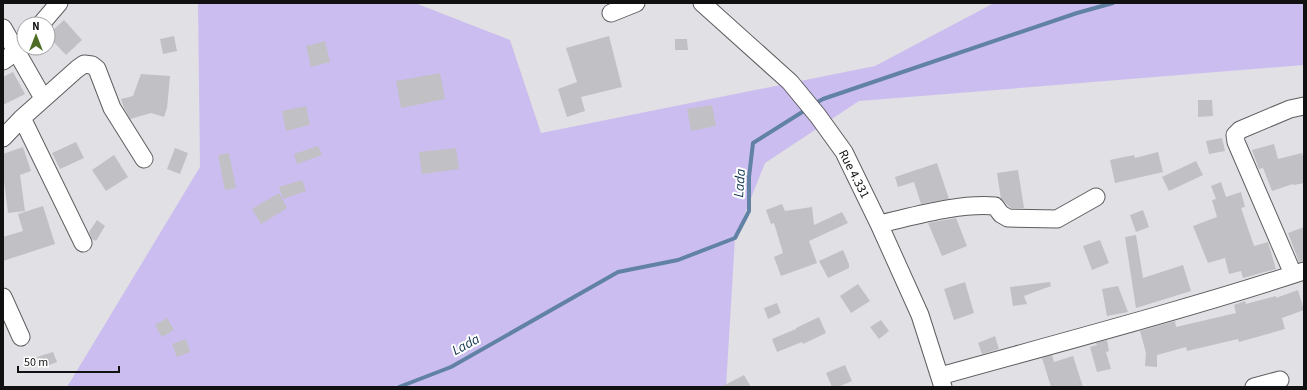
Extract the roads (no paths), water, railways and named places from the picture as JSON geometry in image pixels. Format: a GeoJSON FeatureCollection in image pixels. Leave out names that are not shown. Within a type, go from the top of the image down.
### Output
{"type":"FeatureCollection","features":[{"type":"Feature","properties":{"kind":"street"},"geometry":{"type":"LineString","coordinates":[[48,16],[59,3]]}},
{"type":"Feature","properties":{"kind":"street"},"geometry":{"type":"LineString","coordinates":[[611,13],[636,3]]}},
{"type":"Feature","properties":{"kind":"street","name":"Rue 4.331"},"geometry":{"type":"LineString","coordinates":[[702,3],[790,82],[818,116],[844,152],[879,224],[920,315],[942,381]]}},
{"type":"Feature","properties":{"kind":"street"},"geometry":{"type":"LineString","coordinates":[[3,28],[16,42]]}},
{"type":"Feature","properties":{"kind":"street"},"geometry":{"type":"LineString","coordinates":[[3,61],[16,51]]}},
{"type":"Feature","properties":{"kind":"street"},"geometry":{"type":"LineString","coordinates":[[25,56],[43,98]]}},
{"type":"Feature","properties":{"kind":"street"},"geometry":{"type":"LineString","coordinates":[[3,138],[43,98],[84,64],[92,65],[97,69],[112,108],[144,159]]}},
{"type":"Feature","properties":{"kind":"street"},"geometry":{"type":"LineString","coordinates":[[942,381],[1254,287],[1298,272],[1234,135],[1240,130],[1283,112],[1304,106]]}},
{"type":"Feature","properties":{"kind":"street"},"geometry":{"type":"LineString","coordinates":[[22,118],[83,242]]}},
{"type":"Feature","properties":{"kind":"street"},"geometry":{"type":"LineString","coordinates":[[879,224],[979,204],[995,206],[1001,214],[1008,218],[1057,219],[1096,197]]}},
{"type":"Feature","properties":{"kind":"street"},"geometry":{"type":"LineString","coordinates":[[3,297],[22,337]]}},
{"type":"Feature","properties":{"kind":"street"},"geometry":{"type":"LineString","coordinates":[[1254,387],[1280,380]]}},
{"type":"Feature","properties":{"kind":"waterway","name":"Lada"},"geometry":{"type":"LineString","coordinates":[[814,104],[823,99],[1077,13],[1113,3]]}},
{"type":"Feature","properties":{"kind":"waterway","name":"Lada"},"geometry":{"type":"LineString","coordinates":[[399,387],[451,367],[618,272],[678,260],[735,238],[749,211],[749,177],[753,143],[807,109]]}}]}
